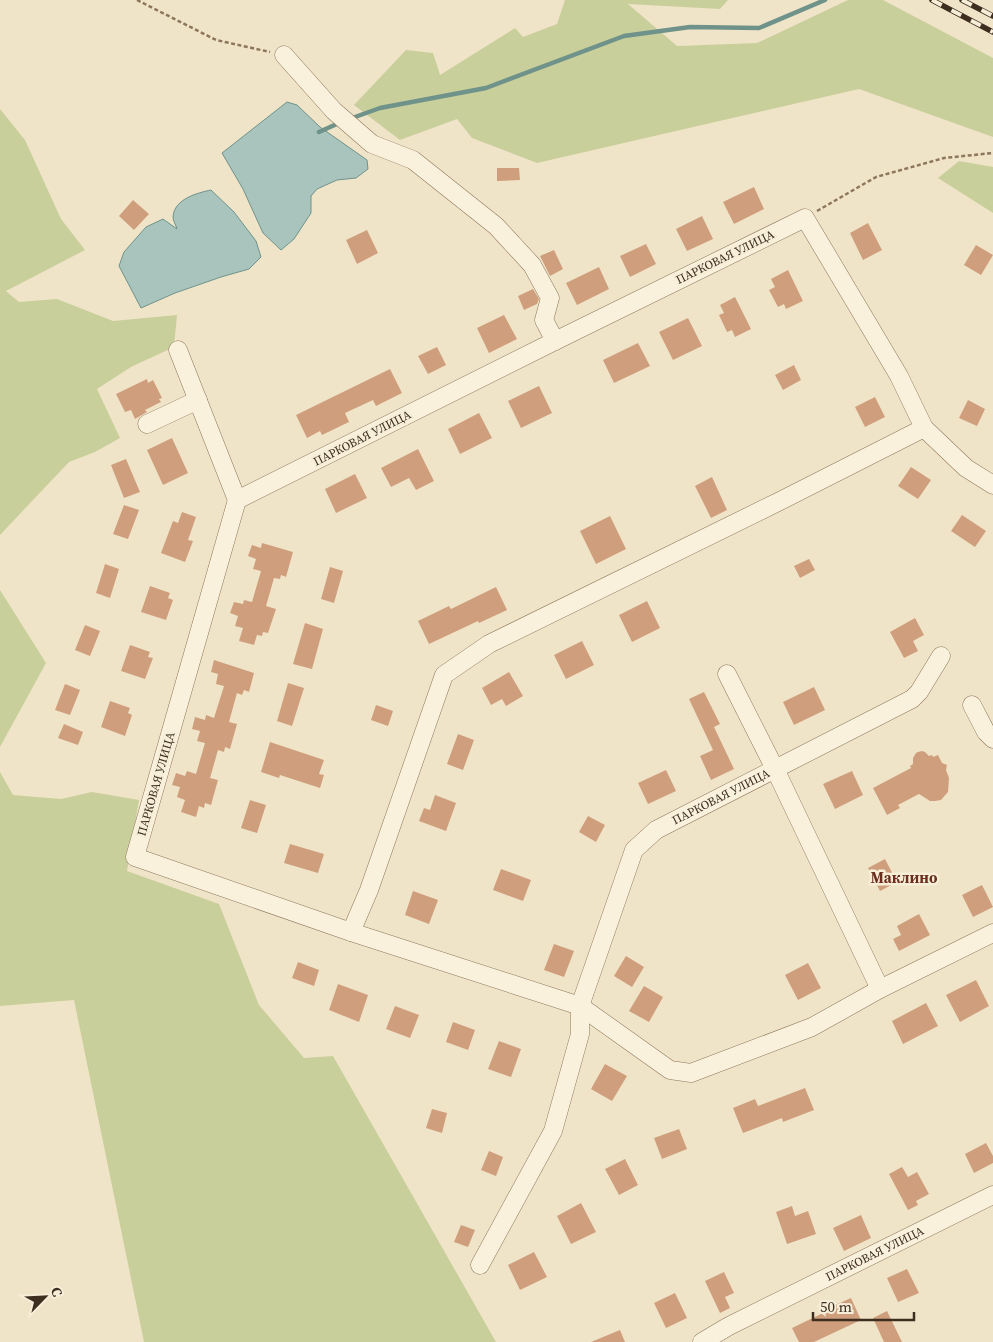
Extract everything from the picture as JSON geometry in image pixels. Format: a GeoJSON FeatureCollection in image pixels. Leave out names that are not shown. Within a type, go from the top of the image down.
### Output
{"type":"FeatureCollection","features":[{"type":"Feature","properties":{"kind":"street"},"geometry":{"type":"LineString","coordinates":[[284,55],[334,111],[372,144],[413,160],[496,226],[532,265],[550,298],[544,320],[555,341]]}},
{"type":"Feature","properties":{"kind":"street"},"geometry":{"type":"LineString","coordinates":[[805,218],[899,376],[924,428],[966,468],[993,485]]}},
{"type":"Feature","properties":{"kind":"street","name":"ПАРКОВАЯ УЛИЦА"},"geometry":{"type":"LineString","coordinates":[[805,218],[237,500],[135,857],[351,932],[580,1006],[670,1070],[691,1073],[812,1027],[993,932]]}},
{"type":"Feature","properties":{"kind":"street"},"geometry":{"type":"LineString","coordinates":[[178,350],[237,500]]}},
{"type":"Feature","properties":{"kind":"street"},"geometry":{"type":"LineString","coordinates":[[147,424],[198,400]]}},
{"type":"Feature","properties":{"kind":"street"},"geometry":{"type":"LineString","coordinates":[[351,932],[369,890],[444,675],[489,644],[924,428]]}},
{"type":"Feature","properties":{"kind":"street","name":"ПАРКОВАЯ УЛИЦА"},"geometry":{"type":"LineString","coordinates":[[580,1006],[634,850],[656,830],[912,698],[919,692],[941,656]]}},
{"type":"Feature","properties":{"kind":"street"},"geometry":{"type":"LineString","coordinates":[[727,674],[775,769],[880,990]]}},
{"type":"Feature","properties":{"kind":"street"},"geometry":{"type":"LineString","coordinates":[[972,706],[986,732],[993,739]]}},
{"type":"Feature","properties":{"kind":"street"},"geometry":{"type":"LineString","coordinates":[[480,1265],[553,1131],[580,1034],[580,1006]]}},
{"type":"Feature","properties":{"kind":"street","name":"ПАРКОВАЯ УЛИЦА"},"geometry":{"type":"LineString","coordinates":[[702,1342],[729,1326],[993,1194]]}},
{"type":"Feature","properties":{"kind":"path"},"geometry":{"type":"LineString","coordinates":[[138,0],[216,40],[284,55]]}},
{"type":"Feature","properties":{"kind":"path"},"geometry":{"type":"LineString","coordinates":[[805,218],[876,177],[944,158],[993,153]]}},
{"type":"Feature","properties":{"kind":"green space"},"geometry":{"type":"Polygon","coordinates":[[[565,0],[728,0],[720,9],[628,4],[677,46],[757,43],[848,0],[883,0],[993,58],[993,137],[859,89],[537,163],[472,138],[457,119],[400,140],[354,105],[406,50],[433,53],[440,75],[515,28],[523,37],[557,24],[565,0]]]}},
{"type":"Feature","properties":{"kind":"green space"},"geometry":{"type":"Polygon","coordinates":[[[0,109],[25,140],[61,219],[85,250],[6,291],[19,302],[57,299],[113,321],[177,315],[174,347],[131,367],[97,389],[120,438],[95,452],[69,462],[0,535],[0,109]]]}},
{"type":"Feature","properties":{"kind":"green space"},"geometry":{"type":"Polygon","coordinates":[[[959,161],[993,167],[993,213],[938,178],[959,161]]]}},
{"type":"Feature","properties":{"kind":"green space"},"geometry":{"type":"Polygon","coordinates":[[[0,590],[46,663],[0,747],[0,590]]]}},
{"type":"Feature","properties":{"kind":"green space"},"geometry":{"type":"Polygon","coordinates":[[[0,772],[13,795],[61,799],[92,792],[139,800],[127,871],[219,904],[259,1005],[304,1058],[333,1056],[496,1342],[144,1342],[74,1000],[0,1006],[0,772]]]}},
{"type":"Feature","properties":{"kind":"water"},"geometry":{"type":"Polygon","coordinates":[[[287,102],[297,105],[320,127],[367,160],[368,169],[356,178],[337,180],[317,189],[311,196],[311,213],[294,239],[281,250],[263,233],[243,189],[222,153],[287,102]]]}},
{"type":"Feature","properties":{"kind":"water"},"geometry":{"type":"Polygon","coordinates":[[[211,190],[234,212],[256,241],[261,257],[249,269],[175,293],[141,308],[119,266],[124,252],[146,227],[163,219],[177,229],[173,217],[177,206],[187,198],[211,190]]]}},
{"type":"Feature","properties":{"kind":"building"},"geometry":{"type":"Polygon","coordinates":[[[497,168],[519,168],[520,180],[497,181],[497,168]]]}},
{"type":"Feature","properties":{"kind":"building"},"geometry":{"type":"Polygon","coordinates":[[[754,187],[764,209],[734,224],[723,202],[754,187]]]}},
{"type":"Feature","properties":{"kind":"building"},"geometry":{"type":"Polygon","coordinates":[[[133,200],[149,214],[134,230],[119,216],[133,200]]]}},
{"type":"Feature","properties":{"kind":"building"},"geometry":{"type":"Polygon","coordinates":[[[702,216],[713,239],[687,251],[676,229],[702,216]]]}},
{"type":"Feature","properties":{"kind":"building"},"geometry":{"type":"Polygon","coordinates":[[[868,223],[882,250],[863,260],[850,233],[868,223]]]}},
{"type":"Feature","properties":{"kind":"building"},"geometry":{"type":"Polygon","coordinates":[[[367,230],[378,253],[357,264],[346,240],[367,230]]]}},
{"type":"Feature","properties":{"kind":"building"},"geometry":{"type":"Polygon","coordinates":[[[646,244],[656,264],[630,277],[620,256],[646,244]]]}},
{"type":"Feature","properties":{"kind":"building"},"geometry":{"type":"Polygon","coordinates":[[[976,245],[993,255],[981,275],[964,265],[976,245]]]}},
{"type":"Feature","properties":{"kind":"building"},"geometry":{"type":"Polygon","coordinates":[[[554,250],[563,269],[550,276],[540,256],[554,250]]]}},
{"type":"Feature","properties":{"kind":"building"},"geometry":{"type":"Polygon","coordinates":[[[599,267],[609,289],[577,305],[566,283],[599,267]]]}},
{"type":"Feature","properties":{"kind":"building"},"geometry":{"type":"Polygon","coordinates":[[[788,270],[803,301],[786,309],[784,304],[778,307],[769,290],[775,287],[771,279],[788,270]]]}},
{"type":"Feature","properties":{"kind":"building"},"geometry":{"type":"Polygon","coordinates":[[[533,289],[539,299],[537,304],[524,310],[518,296],[533,289]]]}},
{"type":"Feature","properties":{"kind":"building"},"geometry":{"type":"Polygon","coordinates":[[[735,297],[751,329],[735,337],[732,330],[727,332],[719,315],[724,313],[720,305],[735,297]]]}},
{"type":"Feature","properties":{"kind":"building"},"geometry":{"type":"Polygon","coordinates":[[[504,315],[517,339],[489,353],[477,328],[504,315]]]}},
{"type":"Feature","properties":{"kind":"building"},"geometry":{"type":"Polygon","coordinates":[[[688,318],[702,346],[673,360],[659,332],[688,318]]]}},
{"type":"Feature","properties":{"kind":"building"},"geometry":{"type":"Polygon","coordinates":[[[638,343],[650,366],[614,383],[603,360],[638,343]]]}},
{"type":"Feature","properties":{"kind":"building"},"geometry":{"type":"Polygon","coordinates":[[[437,347],[446,365],[428,374],[418,356],[437,347]]]}},
{"type":"Feature","properties":{"kind":"building"},"geometry":{"type":"Polygon","coordinates":[[[794,365],[801,380],[783,390],[775,375],[794,365]]]}},
{"type":"Feature","properties":{"kind":"building"},"geometry":{"type":"Polygon","coordinates":[[[390,369],[402,393],[376,406],[373,400],[345,413],[349,422],[322,435],[320,431],[307,438],[296,415],[390,369]]]}},
{"type":"Feature","properties":{"kind":"building"},"geometry":{"type":"Polygon","coordinates":[[[147,379],[148,383],[153,380],[162,398],[159,399],[161,402],[145,410],[147,412],[135,419],[131,410],[125,412],[116,394],[147,379]]]}},
{"type":"Feature","properties":{"kind":"building"},"geometry":{"type":"Polygon","coordinates":[[[539,386],[552,413],[521,428],[508,401],[539,386]]]}},
{"type":"Feature","properties":{"kind":"building"},"geometry":{"type":"Polygon","coordinates":[[[875,397],[885,417],[865,427],[855,407],[875,397]]]}},
{"type":"Feature","properties":{"kind":"building"},"geometry":{"type":"Polygon","coordinates":[[[968,400],[985,409],[977,426],[959,418],[968,400]]]}},
{"type":"Feature","properties":{"kind":"building"},"geometry":{"type":"Polygon","coordinates":[[[479,413],[492,438],[460,454],[448,429],[479,413]]]}},
{"type":"Feature","properties":{"kind":"building"},"geometry":{"type":"Polygon","coordinates":[[[172,438],[188,473],[163,485],[147,450],[172,438]]]}},
{"type":"Feature","properties":{"kind":"building"},"geometry":{"type":"Polygon","coordinates":[[[418,449],[434,481],[416,490],[409,478],[391,487],[381,468],[418,449]]]}},
{"type":"Feature","properties":{"kind":"building"},"geometry":{"type":"Polygon","coordinates":[[[126,459],[140,492],[124,498],[111,465],[126,459]]]}},
{"type":"Feature","properties":{"kind":"building"},"geometry":{"type":"Polygon","coordinates":[[[911,467],[931,480],[918,499],[898,486],[911,467]]]}},
{"type":"Feature","properties":{"kind":"building"},"geometry":{"type":"Polygon","coordinates":[[[355,474],[367,498],[336,513],[325,489],[355,474]]]}},
{"type":"Feature","properties":{"kind":"building"},"geometry":{"type":"Polygon","coordinates":[[[712,477],[727,510],[711,518],[695,486],[712,477]]]}},
{"type":"Feature","properties":{"kind":"building"},"geometry":{"type":"Polygon","coordinates":[[[124,505],[139,510],[128,539],[113,534],[124,505]]]}},
{"type":"Feature","properties":{"kind":"building"},"geometry":{"type":"Polygon","coordinates":[[[182,512],[196,517],[188,540],[193,541],[185,562],[161,553],[173,521],[178,523],[182,512]]]}},
{"type":"Feature","properties":{"kind":"building"},"geometry":{"type":"Polygon","coordinates":[[[962,515],[986,531],[975,547],[951,531],[962,515]]]}},
{"type":"Feature","properties":{"kind":"building"},"geometry":{"type":"Polygon","coordinates":[[[610,516],[626,549],[596,564],[580,531],[610,516]]]}},
{"type":"Feature","properties":{"kind":"building"},"geometry":{"type":"Polygon","coordinates":[[[262,543],[293,552],[286,577],[281,575],[280,579],[274,578],[266,606],[276,609],[268,633],[263,632],[262,636],[257,635],[254,645],[239,641],[243,628],[235,626],[238,616],[230,613],[234,602],[243,604],[244,600],[252,602],[261,571],[253,569],[256,559],[248,556],[252,545],[261,548],[262,543]]]}},
{"type":"Feature","properties":{"kind":"building"},"geometry":{"type":"Polygon","coordinates":[[[809,559],[815,570],[800,578],[794,566],[809,559]]]}},
{"type":"Feature","properties":{"kind":"building"},"geometry":{"type":"Polygon","coordinates":[[[105,564],[119,569],[110,598],[96,593],[105,564]]]}},
{"type":"Feature","properties":{"kind":"building"},"geometry":{"type":"Polygon","coordinates":[[[330,567],[343,571],[334,603],[321,599],[330,567]]]}},
{"type":"Feature","properties":{"kind":"building"},"geometry":{"type":"Polygon","coordinates":[[[150,586],[170,593],[168,598],[173,600],[166,620],[141,612],[150,586]]]}},
{"type":"Feature","properties":{"kind":"building"},"geometry":{"type":"Polygon","coordinates":[[[496,587],[507,610],[479,623],[478,621],[429,644],[418,621],[449,606],[451,609],[496,587]]]}},
{"type":"Feature","properties":{"kind":"building"},"geometry":{"type":"Polygon","coordinates":[[[647,601],[660,628],[632,642],[619,615],[647,601]]]}},
{"type":"Feature","properties":{"kind":"building"},"geometry":{"type":"Polygon","coordinates":[[[915,618],[924,635],[913,641],[918,651],[904,658],[890,632],[915,618]]]}},
{"type":"Feature","properties":{"kind":"building"},"geometry":{"type":"Polygon","coordinates":[[[305,623],[323,629],[312,669],[293,664],[305,623]]]}},
{"type":"Feature","properties":{"kind":"building"},"geometry":{"type":"Polygon","coordinates":[[[85,625],[100,631],[90,656],[75,650],[85,625]]]}},
{"type":"Feature","properties":{"kind":"building"},"geometry":{"type":"Polygon","coordinates":[[[582,641],[594,665],[566,679],[554,655],[582,641]]]}},
{"type":"Feature","properties":{"kind":"building"},"geometry":{"type":"Polygon","coordinates":[[[130,645],[150,652],[148,657],[153,658],[145,679],[121,671],[130,645]]]}},
{"type":"Feature","properties":{"kind":"building"},"geometry":{"type":"Polygon","coordinates":[[[214,660],[254,673],[249,692],[244,690],[242,695],[237,693],[229,722],[237,724],[230,749],[225,747],[224,752],[218,750],[210,778],[218,780],[211,805],[205,803],[204,808],[199,806],[196,817],[181,812],[185,800],[177,797],[180,787],[172,785],[176,773],[185,776],[187,771],[196,774],[205,743],[197,741],[200,731],[192,729],[195,717],[205,720],[206,715],[214,718],[224,686],[216,684],[218,674],[211,672],[214,660]]]}},
{"type":"Feature","properties":{"kind":"building"},"geometry":{"type":"Polygon","coordinates":[[[509,672],[523,696],[506,706],[502,699],[491,705],[482,688],[509,672]]]}},
{"type":"Feature","properties":{"kind":"building"},"geometry":{"type":"Polygon","coordinates":[[[288,683],[304,688],[292,726],[277,721],[288,683]]]}},
{"type":"Feature","properties":{"kind":"building"},"geometry":{"type":"Polygon","coordinates":[[[65,684],[80,690],[70,715],[55,710],[65,684]]]}},
{"type":"Feature","properties":{"kind":"building"},"geometry":{"type":"Polygon","coordinates":[[[814,687],[825,710],[794,725],[783,702],[814,687]]]}},
{"type":"Feature","properties":{"kind":"building"},"geometry":{"type":"Polygon","coordinates":[[[704,692],[720,724],[714,727],[734,769],[711,780],[700,756],[713,750],[689,699],[704,692]]]}},
{"type":"Feature","properties":{"kind":"building"},"geometry":{"type":"Polygon","coordinates":[[[110,701],[130,708],[128,713],[132,715],[125,736],[101,727],[110,701]]]}},
{"type":"Feature","properties":{"kind":"building"},"geometry":{"type":"Polygon","coordinates":[[[376,705],[393,711],[388,726],[371,720],[376,705]]]}},
{"type":"Feature","properties":{"kind":"building"},"geometry":{"type":"Polygon","coordinates":[[[64,724],[83,732],[78,745],[58,738],[64,724]]]}},
{"type":"Feature","properties":{"kind":"building"},"geometry":{"type":"Polygon","coordinates":[[[458,734],[474,740],[463,770],[447,764],[458,734]]]}},
{"type":"Feature","properties":{"kind":"building"},"geometry":{"type":"Polygon","coordinates":[[[270,742],[324,760],[319,774],[324,775],[320,788],[280,775],[279,778],[261,772],[270,742]]]}},
{"type":"Feature","properties":{"kind":"building"},"geometry":{"type":"Polygon","coordinates":[[[922,751],[933,757],[938,755],[942,763],[947,765],[946,770],[949,778],[948,792],[941,800],[935,801],[930,801],[919,794],[898,805],[900,808],[887,815],[873,788],[911,768],[910,766],[913,764],[913,758],[916,753],[922,751]]]}},
{"type":"Feature","properties":{"kind":"building"},"geometry":{"type":"Polygon","coordinates":[[[666,770],[676,791],[648,804],[638,783],[666,770]]]}},
{"type":"Feature","properties":{"kind":"building"},"geometry":{"type":"Polygon","coordinates":[[[852,771],[863,795],[835,809],[823,784],[852,771]]]}},
{"type":"Feature","properties":{"kind":"building"},"geometry":{"type":"Polygon","coordinates":[[[435,795],[456,803],[446,831],[419,821],[424,808],[430,810],[435,795]]]}},
{"type":"Feature","properties":{"kind":"building"},"geometry":{"type":"Polygon","coordinates":[[[250,800],[266,805],[257,833],[241,828],[250,800]]]}},
{"type":"Feature","properties":{"kind":"building"},"geometry":{"type":"Polygon","coordinates":[[[588,816],[605,825],[596,842],[579,832],[588,816]]]}},
{"type":"Feature","properties":{"kind":"building"},"geometry":{"type":"Polygon","coordinates":[[[290,844],[324,854],[318,873],[284,863],[290,844]]]}},
{"type":"Feature","properties":{"kind":"building"},"geometry":{"type":"Polygon","coordinates":[[[885,859],[897,882],[880,891],[868,868],[885,859]]]}},
{"type":"Feature","properties":{"kind":"building"},"geometry":{"type":"Polygon","coordinates":[[[501,869],[531,880],[523,901],[493,890],[501,869]]]}},
{"type":"Feature","properties":{"kind":"building"},"geometry":{"type":"Polygon","coordinates":[[[982,885],[993,907],[973,917],[962,895],[982,885]]]}},
{"type":"Feature","properties":{"kind":"building"},"geometry":{"type":"Polygon","coordinates":[[[413,891],[438,900],[429,924],[405,915],[413,891]]]}},
{"type":"Feature","properties":{"kind":"building"},"geometry":{"type":"Polygon","coordinates":[[[919,914],[930,935],[899,951],[893,939],[901,935],[897,926],[919,914]]]}},
{"type":"Feature","properties":{"kind":"building"},"geometry":{"type":"Polygon","coordinates":[[[554,944],[574,951],[564,977],[544,970],[554,944]]]}},
{"type":"Feature","properties":{"kind":"building"},"geometry":{"type":"Polygon","coordinates":[[[626,956],[644,967],[632,987],[614,976],[626,956]]]}},
{"type":"Feature","properties":{"kind":"building"},"geometry":{"type":"Polygon","coordinates":[[[298,962],[319,970],[314,986],[292,978],[298,962]]]}},
{"type":"Feature","properties":{"kind":"building"},"geometry":{"type":"Polygon","coordinates":[[[808,963],[821,988],[798,1000],[785,975],[808,963]]]}},
{"type":"Feature","properties":{"kind":"building"},"geometry":{"type":"Polygon","coordinates":[[[976,980],[989,1006],[960,1022],[946,995],[976,980]]]}},
{"type":"Feature","properties":{"kind":"building"},"geometry":{"type":"Polygon","coordinates":[[[338,984],[368,995],[359,1022],[329,1010],[338,984]]]}},
{"type":"Feature","properties":{"kind":"building"},"geometry":{"type":"Polygon","coordinates":[[[644,986],[663,997],[649,1022],[629,1011],[644,986]]]}},
{"type":"Feature","properties":{"kind":"building"},"geometry":{"type":"Polygon","coordinates":[[[926,1003],[938,1026],[903,1044],[892,1021],[926,1003]]]}},
{"type":"Feature","properties":{"kind":"building"},"geometry":{"type":"Polygon","coordinates":[[[395,1006],[419,1015],[410,1038],[386,1029],[395,1006]]]}},
{"type":"Feature","properties":{"kind":"building"},"geometry":{"type":"Polygon","coordinates":[[[453,1022],[475,1030],[468,1050],[446,1042],[453,1022]]]}},
{"type":"Feature","properties":{"kind":"building"},"geometry":{"type":"Polygon","coordinates":[[[499,1041],[521,1049],[511,1077],[488,1069],[499,1041]]]}},
{"type":"Feature","properties":{"kind":"building"},"geometry":{"type":"Polygon","coordinates":[[[605,1064],[627,1076],[612,1101],[591,1089],[605,1064]]]}},
{"type":"Feature","properties":{"kind":"building"},"geometry":{"type":"Polygon","coordinates":[[[805,1088],[814,1110],[783,1122],[782,1118],[743,1133],[733,1108],[755,1099],[758,1106],[805,1088]]]}},
{"type":"Feature","properties":{"kind":"building"},"geometry":{"type":"Polygon","coordinates":[[[432,1109],[447,1113],[442,1133],[426,1128],[432,1109]]]}},
{"type":"Feature","properties":{"kind":"building"},"geometry":{"type":"Polygon","coordinates":[[[679,1129],[687,1149],[662,1159],[654,1138],[679,1129]]]}},
{"type":"Feature","properties":{"kind":"building"},"geometry":{"type":"Polygon","coordinates":[[[986,1143],[993,1156],[993,1163],[974,1173],[965,1154],[986,1143]]]}},
{"type":"Feature","properties":{"kind":"building"},"geometry":{"type":"Polygon","coordinates":[[[489,1151],[503,1157],[496,1176],[481,1170],[489,1151]]]}},
{"type":"Feature","properties":{"kind":"building"},"geometry":{"type":"Polygon","coordinates":[[[625,1159],[638,1185],[619,1195],[605,1169],[625,1159]]]}},
{"type":"Feature","properties":{"kind":"building"},"geometry":{"type":"Polygon","coordinates":[[[902,1167],[908,1177],[917,1172],[929,1194],[916,1201],[918,1205],[908,1210],[889,1174],[902,1167]]]}},
{"type":"Feature","properties":{"kind":"building"},"geometry":{"type":"Polygon","coordinates":[[[581,1203],[596,1232],[571,1244],[557,1216],[581,1203]]]}},
{"type":"Feature","properties":{"kind":"building"},"geometry":{"type":"Polygon","coordinates":[[[792,1206],[795,1216],[808,1211],[816,1234],[787,1244],[776,1212],[792,1206]]]}},
{"type":"Feature","properties":{"kind":"building"},"geometry":{"type":"Polygon","coordinates":[[[861,1215],[871,1238],[844,1251],[833,1228],[861,1215]]]}},
{"type":"Feature","properties":{"kind":"building"},"geometry":{"type":"Polygon","coordinates":[[[461,1225],[475,1230],[468,1247],[454,1242],[461,1225]]]}},
{"type":"Feature","properties":{"kind":"building"},"geometry":{"type":"Polygon","coordinates":[[[534,1252],[547,1277],[520,1290],[508,1265],[534,1252]]]}},
{"type":"Feature","properties":{"kind":"building"},"geometry":{"type":"Polygon","coordinates":[[[907,1269],[919,1293],[898,1302],[887,1278],[907,1269]]]}},
{"type":"Feature","properties":{"kind":"building"},"geometry":{"type":"Polygon","coordinates":[[[724,1272],[734,1293],[725,1297],[730,1308],[720,1313],[705,1281],[724,1272]]]}},
{"type":"Feature","properties":{"kind":"building"},"geometry":{"type":"Polygon","coordinates":[[[675,1293],[687,1318],[666,1328],[654,1303],[675,1293]]]}},
{"type":"Feature","properties":{"kind":"building"},"geometry":{"type":"Polygon","coordinates":[[[851,1298],[861,1320],[814,1342],[799,1342],[792,1328],[823,1313],[822,1311],[851,1298]]]}},
{"type":"Feature","properties":{"kind":"building"},"geometry":{"type":"Polygon","coordinates":[[[887,1311],[902,1342],[884,1342],[873,1318],[887,1311]]]}},
{"type":"Feature","properties":{"kind":"building"},"geometry":{"type":"Polygon","coordinates":[[[620,1330],[625,1342],[591,1342],[620,1330]]]}},
{"type":"Feature","properties":{"kind":"waterway"},"geometry":{"type":"LineString","coordinates":[[355,117],[380,108],[486,88],[624,36],[690,27],[759,28],[825,0]]}},
{"type":"Feature","properties":{"kind":"waterway"},"geometry":{"type":"LineString","coordinates":[[319,132],[339,123]]}},
{"type":"Feature","properties":{"kind":"railway"},"geometry":{"type":"LineString","coordinates":[[932,0],[993,32]]}},
{"type":"Feature","properties":{"kind":"railway"},"geometry":{"type":"LineString","coordinates":[[962,0],[993,16]]}},
{"type":"Feature","properties":{"kind":"district","name":"Маклино"},"geometry":{"type":"Point","coordinates":[904,878]}}]}
